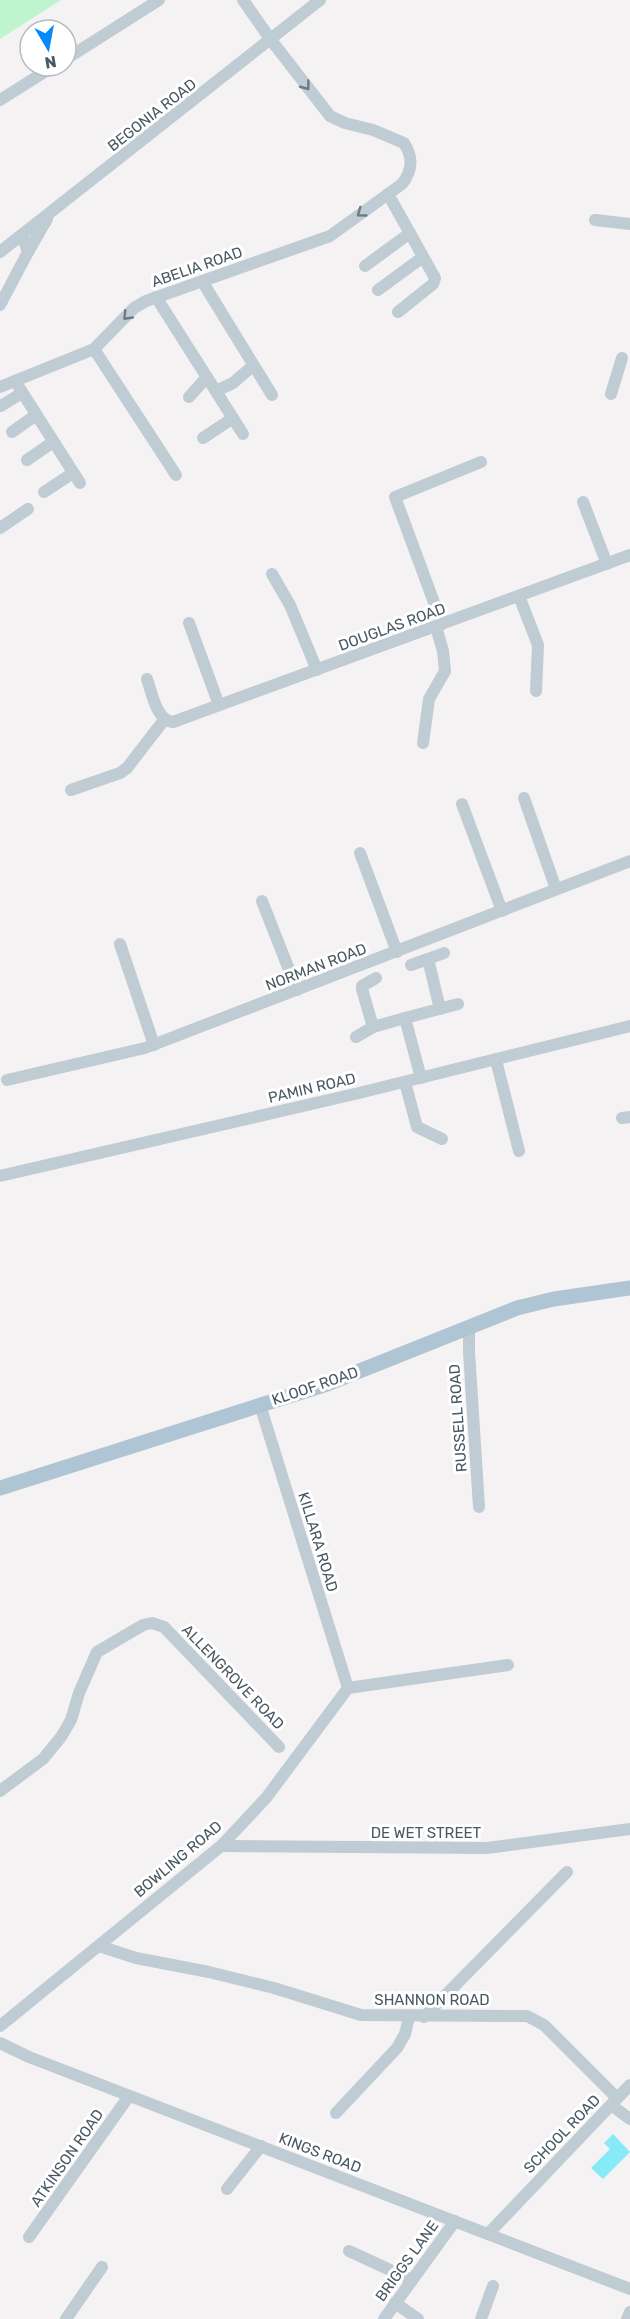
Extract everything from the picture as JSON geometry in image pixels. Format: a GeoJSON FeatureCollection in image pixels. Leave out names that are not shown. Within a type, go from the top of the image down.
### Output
{"type":"FeatureCollection","features":[{"type":"Feature","properties":{"kind":"main road","name":"KLOOF ROAD"},"geometry":{"type":"LineString","coordinates":[[0,1488],[327,1384],[530,1304],[630,1288]]}},
{"type":"Feature","properties":{"kind":"street"},"geometry":{"type":"LineString","coordinates":[[78,51],[159,0]]}},
{"type":"Feature","properties":{"kind":"street"},"geometry":{"type":"LineString","coordinates":[[243,0],[271,40]]}},
{"type":"Feature","properties":{"kind":"street","name":"BEGONIA ROAD"},"geometry":{"type":"LineString","coordinates":[[0,252],[321,0]]}},
{"type":"Feature","properties":{"kind":"street","name":"ABELIA ROAD"},"geometry":{"type":"LineString","coordinates":[[0,387],[94,349],[134,308],[156,297],[330,236],[407,178],[411,165],[409,150],[404,142],[330,116],[271,40]]}},
{"type":"Feature","properties":{"kind":"street"},"geometry":{"type":"LineString","coordinates":[[0,100],[35,78]]}},
{"type":"Feature","properties":{"kind":"street"},"geometry":{"type":"LineString","coordinates":[[388,194],[435,278],[433,285],[398,312]]}},
{"type":"Feature","properties":{"kind":"street"},"geometry":{"type":"LineString","coordinates":[[0,305],[49,215]]}},
{"type":"Feature","properties":{"kind":"street"},"geometry":{"type":"LineString","coordinates":[[595,220],[630,224]]}},
{"type":"Feature","properties":{"kind":"street"},"geometry":{"type":"LineString","coordinates":[[365,266],[410,233]]}},
{"type":"Feature","properties":{"kind":"street"},"geometry":{"type":"LineString","coordinates":[[22,235],[28,252]]}},
{"type":"Feature","properties":{"kind":"street"},"geometry":{"type":"LineString","coordinates":[[378,290],[423,257]]}},
{"type":"Feature","properties":{"kind":"street"},"geometry":{"type":"LineString","coordinates":[[202,281],[272,396]]}},
{"type":"Feature","properties":{"kind":"street"},"geometry":{"type":"LineString","coordinates":[[156,297],[243,434]]}},
{"type":"Feature","properties":{"kind":"street"},"geometry":{"type":"LineString","coordinates":[[94,349],[176,475]]}},
{"type":"Feature","properties":{"kind":"street"},"geometry":{"type":"LineString","coordinates":[[611,394],[623,358]]}},
{"type":"Feature","properties":{"kind":"street"},"geometry":{"type":"LineString","coordinates":[[216,390],[233,384],[248,369]]}},
{"type":"Feature","properties":{"kind":"street"},"geometry":{"type":"LineString","coordinates":[[189,398],[207,377]]}},
{"type":"Feature","properties":{"kind":"street"},"geometry":{"type":"LineString","coordinates":[[15,381],[76,478],[44,492]]}},
{"type":"Feature","properties":{"kind":"street"},"geometry":{"type":"LineString","coordinates":[[1,406],[22,393]]}},
{"type":"Feature","properties":{"kind":"street"},"geometry":{"type":"LineString","coordinates":[[12,432],[36,415]]}},
{"type":"Feature","properties":{"kind":"street"},"geometry":{"type":"LineString","coordinates":[[203,438],[233,418]]}},
{"type":"Feature","properties":{"kind":"street"},"geometry":{"type":"LineString","coordinates":[[27,460],[53,442]]}},
{"type":"Feature","properties":{"kind":"street"},"geometry":{"type":"LineString","coordinates":[[423,743],[429,699],[445,671],[443,651],[439,626],[395,497],[481,462]]}},
{"type":"Feature","properties":{"kind":"street"},"geometry":{"type":"LineString","coordinates":[[583,502],[606,564]]}},
{"type":"Feature","properties":{"kind":"street"},"geometry":{"type":"LineString","coordinates":[[0,528],[28,509]]}},
{"type":"Feature","properties":{"kind":"street","name":"DOUGLAS ROAD"},"geometry":{"type":"LineString","coordinates":[[164,720],[173,723],[630,555]]}},
{"type":"Feature","properties":{"kind":"street"},"geometry":{"type":"LineString","coordinates":[[272,574],[293,611],[317,670]]}},
{"type":"Feature","properties":{"kind":"street"},"geometry":{"type":"LineString","coordinates":[[519,596],[538,645],[536,691]]}},
{"type":"Feature","properties":{"kind":"street"},"geometry":{"type":"LineString","coordinates":[[189,623],[219,705]]}},
{"type":"Feature","properties":{"kind":"street"},"geometry":{"type":"LineString","coordinates":[[71,790],[120,773],[127,768],[164,720],[147,679]]}},
{"type":"Feature","properties":{"kind":"street"},"geometry":{"type":"LineString","coordinates":[[524,798],[556,889]]}},
{"type":"Feature","properties":{"kind":"street"},"geometry":{"type":"LineString","coordinates":[[462,804],[502,911]]}},
{"type":"Feature","properties":{"kind":"street"},"geometry":{"type":"LineString","coordinates":[[360,853],[397,952]]}},
{"type":"Feature","properties":{"kind":"street","name":"NORMAN ROAD"},"geometry":{"type":"LineString","coordinates":[[7,1080],[154,1045],[630,861]]}},
{"type":"Feature","properties":{"kind":"street"},"geometry":{"type":"LineString","coordinates":[[262,901],[297,990]]}},
{"type":"Feature","properties":{"kind":"street"},"geometry":{"type":"LineString","coordinates":[[120,944],[154,1045]]}},
{"type":"Feature","properties":{"kind":"street"},"geometry":{"type":"LineString","coordinates":[[411,965],[444,953]]}},
{"type":"Feature","properties":{"kind":"street"},"geometry":{"type":"LineString","coordinates":[[428,959],[440,1009]]}},
{"type":"Feature","properties":{"kind":"street"},"geometry":{"type":"LineString","coordinates":[[373,1027],[362,986],[376,978]]}},
{"type":"Feature","properties":{"kind":"street"},"geometry":{"type":"LineString","coordinates":[[356,1037],[373,1027],[458,1004]]}},
{"type":"Feature","properties":{"kind":"street"},"geometry":{"type":"LineString","coordinates":[[405,1018],[421,1078]]}},
{"type":"Feature","properties":{"kind":"street","name":"PAMIN ROAD"},"geometry":{"type":"LineString","coordinates":[[0,1176],[405,1082],[630,1026]]}},
{"type":"Feature","properties":{"kind":"street"},"geometry":{"type":"LineString","coordinates":[[496,1060],[519,1151]]}},
{"type":"Feature","properties":{"kind":"street"},"geometry":{"type":"LineString","coordinates":[[405,1082],[417,1127],[442,1139]]}},
{"type":"Feature","properties":{"kind":"street","name":"RUSSELL ROAD"},"geometry":{"type":"LineString","coordinates":[[469,1328],[479,1507]]}},
{"type":"Feature","properties":{"kind":"street","name":"KILLARA ROAD"},"geometry":{"type":"LineString","coordinates":[[260,1405],[348,1688]]}},
{"type":"Feature","properties":{"kind":"street","name":"ALLENGROVE ROAD"},"geometry":{"type":"LineString","coordinates":[[0,1791],[43,1759],[61,1737],[71,1720],[79,1693],[97,1652],[143,1625],[152,1623],[164,1627],[279,1747]]}},
{"type":"Feature","properties":{"kind":"street"},"geometry":{"type":"LineString","coordinates":[[348,1688],[508,1665]]}},
{"type":"Feature","properties":{"kind":"street","name":"BOWLING ROAD"},"geometry":{"type":"LineString","coordinates":[[0,2026],[220,1846],[266,1798],[348,1688]]}},
{"type":"Feature","properties":{"kind":"street","name":"DE WET STREET"},"geometry":{"type":"LineString","coordinates":[[220,1846],[487,1848],[630,1829]]}},
{"type":"Feature","properties":{"kind":"street"},"geometry":{"type":"LineString","coordinates":[[424,2017],[567,1872]]}},
{"type":"Feature","properties":{"kind":"street","name":"SHANNON ROAD"},"geometry":{"type":"LineString","coordinates":[[99,1946],[274,1988],[361,2015],[409,2017],[521,2015],[532,2018],[550,2031],[630,2120]]}},
{"type":"Feature","properties":{"kind":"street"},"geometry":{"type":"LineString","coordinates":[[336,2113],[397,2048],[405,2034],[409,2017]]}},
{"type":"Feature","properties":{"kind":"street","name":"KINGS ROAD"},"geometry":{"type":"LineString","coordinates":[[1,2045],[630,2289]]}},
{"type":"Feature","properties":{"kind":"street","name":"SCHOOL ROAD"},"geometry":{"type":"LineString","coordinates":[[488,2234],[630,2085]]}},
{"type":"Feature","properties":{"kind":"street","name":"ATKINSON ROAD"},"geometry":{"type":"LineString","coordinates":[[29,2237],[129,2096]]}},
{"type":"Feature","properties":{"kind":"street"},"geometry":{"type":"LineString","coordinates":[[227,2189],[261,2146]]}},
{"type":"Feature","properties":{"kind":"street","name":"SCHOOL ROAD"},"geometry":{"type":"LineString","coordinates":[[506,2241],[508,2222],[516,2205]]}},
{"type":"Feature","properties":{"kind":"street","name":"BRIGGS LANE"},"geometry":{"type":"LineString","coordinates":[[384,2319],[455,2221]]}},
{"type":"Feature","properties":{"kind":"street"},"geometry":{"type":"LineString","coordinates":[[349,2251],[412,2280]]}},
{"type":"Feature","properties":{"kind":"street"},"geometry":{"type":"LineString","coordinates":[[66,2319],[102,2267]]}},
{"type":"Feature","properties":{"kind":"street"},"geometry":{"type":"LineString","coordinates":[[481,2319],[494,2286]]}},
{"type":"Feature","properties":{"kind":"street"},"geometry":{"type":"LineString","coordinates":[[395,2303],[418,2319]]}},
{"type":"Feature","properties":{"kind":"street"},"geometry":{"type":"LineString","coordinates":[[627,2319],[630,2312]]}},
{"type":"Feature","properties":{"kind":"green space"},"geometry":{"type":"Polygon","coordinates":[[[0,0],[61,0],[33,18],[18,18],[18,27],[0,39],[0,0]]]}},
{"type":"Feature","properties":{"kind":"water"},"geometry":{"type":"Polygon","coordinates":[[[613,2134],[630,2152],[603,2179],[591,2168],[610,2149],[604,2143],[613,2134]]]}}]}
